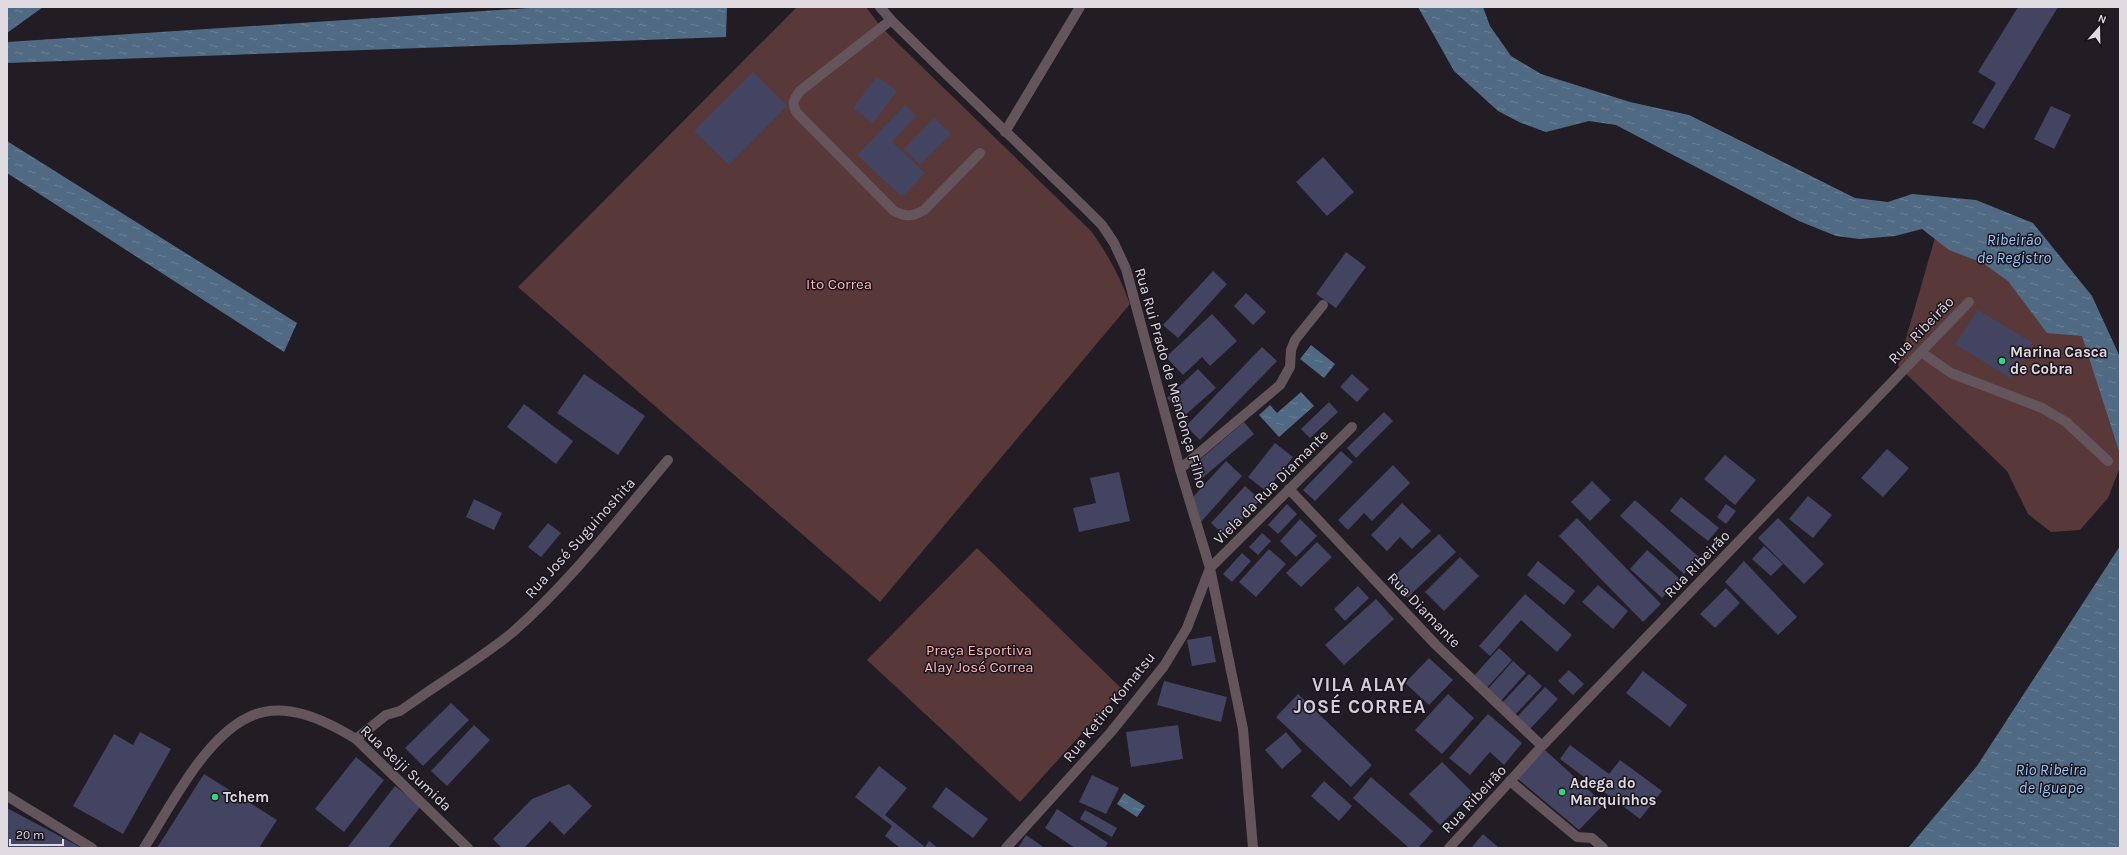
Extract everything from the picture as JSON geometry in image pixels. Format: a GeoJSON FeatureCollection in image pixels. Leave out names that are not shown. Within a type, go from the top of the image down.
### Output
{"type":"FeatureCollection","features":[{"type":"Feature","properties":{"kind":"street","name":"Rua Rui Prado de Mendonça Filho"},"geometry":{"type":"LineString","coordinates":[[880,7],[891,20],[1004,132],[1098,221],[1114,243],[1134,294],[1180,469],[1210,568],[1243,729],[1253,848]]}},
{"type":"Feature","properties":{"kind":"street"},"geometry":{"type":"LineString","coordinates":[[1004,132],[1080,7]]}},
{"type":"Feature","properties":{"kind":"street"},"geometry":{"type":"LineString","coordinates":[[891,20],[800,90],[794,98],[793,106],[797,113],[894,212],[905,217],[915,215],[924,210],[980,153]]}},
{"type":"Feature","properties":{"kind":"street","name":"Rua Ribeirão"},"geometry":{"type":"LineString","coordinates":[[1449,848],[1542,746],[1969,302]]}},
{"type":"Feature","properties":{"kind":"street"},"geometry":{"type":"LineString","coordinates":[[1180,469],[1280,385],[1290,368],[1291,350],[1295,340],[1323,305]]}},
{"type":"Feature","properties":{"kind":"street"},"geometry":{"type":"LineString","coordinates":[[1921,352],[1951,373],[2042,408],[2066,422],[2108,461]]}},
{"type":"Feature","properties":{"kind":"street","name":"Viela da Rua Diamante"},"geometry":{"type":"LineString","coordinates":[[1210,568],[1352,427]]}},
{"type":"Feature","properties":{"kind":"street","name":"Rua José Suguinoshita"},"geometry":{"type":"LineString","coordinates":[[356,739],[386,715],[400,711],[512,633],[543,604],[583,562],[668,460]]}},
{"type":"Feature","properties":{"kind":"street","name":"Rua Diamante"},"geometry":{"type":"LineString","coordinates":[[1289,489],[1436,645],[1542,746]]}},
{"type":"Feature","properties":{"kind":"street","name":"Rua Ketiro Komatsu"},"geometry":{"type":"LineString","coordinates":[[1006,848],[1111,732],[1164,666],[1187,628],[1210,568]]}},
{"type":"Feature","properties":{"kind":"street","name":"Rua Seiji Sumida"},"geometry":{"type":"LineString","coordinates":[[144,848],[200,760],[231,728],[247,717],[267,712],[287,711],[313,716],[356,739],[468,848]]}},
{"type":"Feature","properties":{"kind":"street"},"geometry":{"type":"LineString","coordinates":[[1510,781],[1577,836],[1592,838],[1603,848]]}},
{"type":"Feature","properties":{"kind":"street"},"geometry":{"type":"LineString","coordinates":[[7,796],[92,848]]}},
{"type":"Feature","properties":{"kind":"green space","name":"Ito Correa"},"geometry":{"type":"Polygon","coordinates":[[[797,7],[866,7],[880,26],[1091,231],[1113,266],[1130,304],[880,602],[518,287],[797,7]]]}},
{"type":"Feature","properties":{"kind":"green space"},"geometry":{"type":"Polygon","coordinates":[[[1941,217],[2069,301],[2120,419],[2120,467],[2108,498],[2080,530],[2051,532],[2028,514],[2007,471],[1898,366],[1941,217]]]}},
{"type":"Feature","properties":{"kind":"green space","name":"Praça Esportiva Alay José Correa"},"geometry":{"type":"Polygon","coordinates":[[[977,548],[1122,689],[1020,802],[867,660],[977,548]]]}},
{"type":"Feature","properties":{"kind":"water"},"geometry":{"type":"Polygon","coordinates":[[[7,7],[43,7],[7,33],[7,7]]]}},
{"type":"Feature","properties":{"kind":"water"},"geometry":{"type":"Polygon","coordinates":[[[545,7],[727,7],[726,37],[7,63],[7,42],[545,7]]]}},
{"type":"Feature","properties":{"kind":"water","name":"Ribeirão de Registro"},"geometry":{"type":"Polygon","coordinates":[[[1418,7],[1483,7],[1490,26],[1511,56],[1541,74],[1630,102],[1689,115],[1855,198],[1888,202],[1912,194],[1976,200],[2033,223],[2092,296],[2120,357],[2120,454],[2082,336],[2047,333],[2008,281],[1983,263],[1949,250],[1922,229],[1895,236],[1860,239],[1836,236],[1799,221],[1616,125],[1589,121],[1546,132],[1521,123],[1498,111],[1454,71],[1418,7]]]}},
{"type":"Feature","properties":{"kind":"water"},"geometry":{"type":"Polygon","coordinates":[[[7,141],[297,323],[284,352],[7,173],[7,141]]]}},
{"type":"Feature","properties":{"kind":"water"},"geometry":{"type":"Polygon","coordinates":[[[1311,345],[1335,364],[1324,378],[1300,359],[1311,345]]]}},
{"type":"Feature","properties":{"kind":"water"},"geometry":{"type":"Polygon","coordinates":[[[1301,392],[1314,406],[1279,437],[1259,415],[1270,405],[1277,413],[1301,392]]]}},
{"type":"Feature","properties":{"kind":"water","name":"Rio Ribeira de Iguape"},"geometry":{"type":"Polygon","coordinates":[[[2120,546],[2120,848],[1908,848],[1977,766],[2120,546]]]}},
{"type":"Feature","properties":{"kind":"water"},"geometry":{"type":"Polygon","coordinates":[[[1124,793],[1145,806],[1137,817],[1117,804],[1124,793]]]}},
{"type":"Feature","properties":{"kind":"building"},"geometry":{"type":"Polygon","coordinates":[[[2018,7],[2058,7],[1984,129],[1972,123],[1996,83],[1978,72],[2018,7]]]}},
{"type":"Feature","properties":{"kind":"building"},"geometry":{"type":"Polygon","coordinates":[[[753,72],[787,106],[729,165],[694,131],[753,72]]]}},
{"type":"Feature","properties":{"kind":"building"},"geometry":{"type":"Polygon","coordinates":[[[877,76],[897,91],[873,123],[853,108],[877,76]]]}},
{"type":"Feature","properties":{"kind":"building"},"geometry":{"type":"Polygon","coordinates":[[[905,105],[916,116],[892,142],[925,173],[902,197],[857,155],[905,105]]]}},
{"type":"Feature","properties":{"kind":"building"},"geometry":{"type":"Polygon","coordinates":[[[2051,106],[2071,115],[2054,149],[2034,139],[2051,106]]]}},
{"type":"Feature","properties":{"kind":"building"},"geometry":{"type":"Polygon","coordinates":[[[934,118],[951,134],[920,165],[904,149],[934,118]]]}},
{"type":"Feature","properties":{"kind":"building"},"geometry":{"type":"Polygon","coordinates":[[[1323,157],[1354,192],[1327,216],[1296,182],[1323,157]]]}},
{"type":"Feature","properties":{"kind":"building"},"geometry":{"type":"Polygon","coordinates":[[[1346,252],[1366,267],[1336,308],[1316,294],[1346,252]]]}},
{"type":"Feature","properties":{"kind":"building"},"geometry":{"type":"Polygon","coordinates":[[[1213,271],[1227,284],[1178,338],[1163,325],[1213,271]]]}},
{"type":"Feature","properties":{"kind":"building"},"geometry":{"type":"Polygon","coordinates":[[[1246,293],[1266,312],[1253,325],[1234,306],[1246,293]]]}},
{"type":"Feature","properties":{"kind":"building","name":"Marina Casca de Cobra"},"geometry":{"type":"Polygon","coordinates":[[[1978,310],[2033,343],[2010,378],[1955,344],[1978,310]]]}},
{"type":"Feature","properties":{"kind":"building"},"geometry":{"type":"Polygon","coordinates":[[[1212,314],[1237,341],[1210,366],[1202,357],[1183,375],[1166,357],[1212,314]]]}},
{"type":"Feature","properties":{"kind":"building"},"geometry":{"type":"Polygon","coordinates":[[[1262,347],[1277,361],[1200,440],[1186,426],[1262,347]]]}},
{"type":"Feature","properties":{"kind":"building"},"geometry":{"type":"Polygon","coordinates":[[[1198,369],[1216,388],[1184,416],[1167,398],[1198,369]]]}},
{"type":"Feature","properties":{"kind":"building"},"geometry":{"type":"Polygon","coordinates":[[[584,374],[645,416],[618,455],[557,413],[584,374]]]}},
{"type":"Feature","properties":{"kind":"building"},"geometry":{"type":"Polygon","coordinates":[[[1352,374],[1369,389],[1357,402],[1340,387],[1352,374]]]}},
{"type":"Feature","properties":{"kind":"building"},"geometry":{"type":"Polygon","coordinates":[[[1329,402],[1338,412],[1310,438],[1301,429],[1329,402]]]}},
{"type":"Feature","properties":{"kind":"building"},"geometry":{"type":"Polygon","coordinates":[[[524,404],[573,441],[556,464],[507,427],[524,404]]]}},
{"type":"Feature","properties":{"kind":"building"},"geometry":{"type":"Polygon","coordinates":[[[1384,412],[1393,421],[1356,458],[1347,448],[1384,412]]]}},
{"type":"Feature","properties":{"kind":"building"},"geometry":{"type":"Polygon","coordinates":[[[1244,422],[1254,434],[1200,480],[1190,468],[1244,422]]]}},
{"type":"Feature","properties":{"kind":"building"},"geometry":{"type":"Polygon","coordinates":[[[1275,443],[1293,457],[1266,491],[1248,477],[1275,443]]]}},
{"type":"Feature","properties":{"kind":"building"},"geometry":{"type":"Polygon","coordinates":[[[1887,449],[1909,468],[1883,497],[1861,478],[1887,449]]]}},
{"type":"Feature","properties":{"kind":"building"},"geometry":{"type":"Polygon","coordinates":[[[1341,451],[1353,462],[1315,501],[1303,490],[1341,451]]]}},
{"type":"Feature","properties":{"kind":"building"},"geometry":{"type":"Polygon","coordinates":[[[1725,455],[1756,480],[1735,505],[1704,479],[1725,455]]]}},
{"type":"Feature","properties":{"kind":"building"},"geometry":{"type":"Polygon","coordinates":[[[1226,461],[1242,476],[1200,523],[1193,497],[1226,461]]]}},
{"type":"Feature","properties":{"kind":"building"},"geometry":{"type":"Polygon","coordinates":[[[1393,465],[1410,483],[1372,521],[1364,513],[1348,530],[1338,520],[1393,465]]]}},
{"type":"Feature","properties":{"kind":"building"},"geometry":{"type":"Polygon","coordinates":[[[1119,472],[1130,521],[1079,532],[1073,508],[1096,503],[1090,478],[1119,472]]]}},
{"type":"Feature","properties":{"kind":"building"},"geometry":{"type":"Polygon","coordinates":[[[1592,481],[1611,500],[1590,521],[1571,502],[1592,481]]]}},
{"type":"Feature","properties":{"kind":"building"},"geometry":{"type":"Polygon","coordinates":[[[1245,486],[1260,500],[1226,537],[1211,523],[1245,486]]]}},
{"type":"Feature","properties":{"kind":"building"},"geometry":{"type":"Polygon","coordinates":[[[1808,496],[1832,515],[1813,538],[1789,519],[1808,496]]]}},
{"type":"Feature","properties":{"kind":"building"},"geometry":{"type":"Polygon","coordinates":[[[1681,497],[1719,528],[1708,541],[1670,511],[1681,497]]]}},
{"type":"Feature","properties":{"kind":"building"},"geometry":{"type":"Polygon","coordinates":[[[474,499],[502,513],[494,530],[466,517],[474,499]]]}},
{"type":"Feature","properties":{"kind":"building"},"geometry":{"type":"Polygon","coordinates":[[[1635,500],[1699,557],[1684,574],[1620,516],[1635,500]]]}},
{"type":"Feature","properties":{"kind":"building"},"geometry":{"type":"Polygon","coordinates":[[[1402,503],[1431,531],[1412,549],[1400,537],[1387,551],[1371,535],[1402,503]]]}},
{"type":"Feature","properties":{"kind":"building"},"geometry":{"type":"Polygon","coordinates":[[[1287,504],[1297,514],[1278,534],[1268,525],[1287,504]]]}},
{"type":"Feature","properties":{"kind":"building"},"geometry":{"type":"Polygon","coordinates":[[[1726,504],[1736,511],[1726,524],[1717,517],[1726,504]]]}},
{"type":"Feature","properties":{"kind":"building"},"geometry":{"type":"Polygon","coordinates":[[[1577,518],[1661,604],[1643,622],[1559,536],[1577,518]]]}},
{"type":"Feature","properties":{"kind":"building"},"geometry":{"type":"Polygon","coordinates":[[[1778,518],[1824,564],[1804,584],[1758,538],[1778,518]]]}},
{"type":"Feature","properties":{"kind":"building"},"geometry":{"type":"Polygon","coordinates":[[[1300,519],[1317,536],[1296,557],[1280,541],[1300,519]]]}},
{"type":"Feature","properties":{"kind":"building"},"geometry":{"type":"Polygon","coordinates":[[[548,523],[561,533],[541,557],[528,547],[548,523]]]}},
{"type":"Feature","properties":{"kind":"building"},"geometry":{"type":"Polygon","coordinates":[[[1262,533],[1271,541],[1258,555],[1249,547],[1262,533]]]}},
{"type":"Feature","properties":{"kind":"building"},"geometry":{"type":"Polygon","coordinates":[[[1439,534],[1456,552],[1407,598],[1390,580],[1439,534]]]}},
{"type":"Feature","properties":{"kind":"building"},"geometry":{"type":"Polygon","coordinates":[[[1317,542],[1332,557],[1301,587],[1286,573],[1317,542]]]}},
{"type":"Feature","properties":{"kind":"building"},"geometry":{"type":"Polygon","coordinates":[[[1764,546],[1783,564],[1771,576],[1752,559],[1764,546]]]}},
{"type":"Feature","properties":{"kind":"building"},"geometry":{"type":"Polygon","coordinates":[[[1269,549],[1286,564],[1256,597],[1239,582],[1269,549]]]}},
{"type":"Feature","properties":{"kind":"building"},"geometry":{"type":"Polygon","coordinates":[[[1647,550],[1680,579],[1662,598],[1630,569],[1647,550]]]}},
{"type":"Feature","properties":{"kind":"building"},"geometry":{"type":"Polygon","coordinates":[[[1242,553],[1251,561],[1232,582],[1223,574],[1242,553]]]}},
{"type":"Feature","properties":{"kind":"building"},"geometry":{"type":"Polygon","coordinates":[[[1460,557],[1479,576],[1444,611],[1425,592],[1460,557]]]}},
{"type":"Feature","properties":{"kind":"building"},"geometry":{"type":"Polygon","coordinates":[[[1538,561],[1575,591],[1564,605],[1527,575],[1538,561]]]}},
{"type":"Feature","properties":{"kind":"building"},"geometry":{"type":"Polygon","coordinates":[[[1744,561],[1797,617],[1778,635],[1725,582],[1744,561]]]}},
{"type":"Feature","properties":{"kind":"building"},"geometry":{"type":"Polygon","coordinates":[[[1598,585],[1628,611],[1613,629],[1582,602],[1598,585]]]}},
{"type":"Feature","properties":{"kind":"building"},"geometry":{"type":"Polygon","coordinates":[[[1358,586],[1369,598],[1345,621],[1334,609],[1358,586]]]}},
{"type":"Feature","properties":{"kind":"building"},"geometry":{"type":"Polygon","coordinates":[[[1726,588],[1740,603],[1715,628],[1700,614],[1726,588]]]}},
{"type":"Feature","properties":{"kind":"building"},"geometry":{"type":"Polygon","coordinates":[[[1525,594],[1572,635],[1557,652],[1521,620],[1490,656],[1479,646],[1525,594]]]}},
{"type":"Feature","properties":{"kind":"building"},"geometry":{"type":"Polygon","coordinates":[[[1376,599],[1394,619],[1344,665],[1325,645],[1376,599]]]}},
{"type":"Feature","properties":{"kind":"building"},"geometry":{"type":"Polygon","coordinates":[[[1211,636],[1216,662],[1192,666],[1187,640],[1211,636]]]}},
{"type":"Feature","properties":{"kind":"building"},"geometry":{"type":"Polygon","coordinates":[[[1499,648],[1512,660],[1485,690],[1472,678],[1499,648]]]}},
{"type":"Feature","properties":{"kind":"building"},"geometry":{"type":"Polygon","coordinates":[[[1429,658],[1453,680],[1429,705],[1405,683],[1429,658]]]}},
{"type":"Feature","properties":{"kind":"building"},"geometry":{"type":"Polygon","coordinates":[[[1513,661],[1526,673],[1499,703],[1486,691],[1513,661]]]}},
{"type":"Feature","properties":{"kind":"building"},"geometry":{"type":"Polygon","coordinates":[[[1569,670],[1584,684],[1573,695],[1558,681],[1569,670]]]}},
{"type":"Feature","properties":{"kind":"building"},"geometry":{"type":"Polygon","coordinates":[[[1643,671],[1687,705],[1670,727],[1626,693],[1643,671]]]}},
{"type":"Feature","properties":{"kind":"building"},"geometry":{"type":"Polygon","coordinates":[[[1529,674],[1542,686],[1514,716],[1501,704],[1529,674]]]}},
{"type":"Feature","properties":{"kind":"building"},"geometry":{"type":"Polygon","coordinates":[[[1164,681],[1227,697],[1221,722],[1157,705],[1164,681]]]}},
{"type":"Feature","properties":{"kind":"building"},"geometry":{"type":"Polygon","coordinates":[[[1545,687],[1558,699],[1530,729],[1517,717],[1545,687]]]}},
{"type":"Feature","properties":{"kind":"building"},"geometry":{"type":"Polygon","coordinates":[[[1298,694],[1372,765],[1351,787],[1276,717],[1298,694]]]}},
{"type":"Feature","properties":{"kind":"building"},"geometry":{"type":"Polygon","coordinates":[[[1448,694],[1474,718],[1442,754],[1415,730],[1448,694]]]}},
{"type":"Feature","properties":{"kind":"building"},"geometry":{"type":"Polygon","coordinates":[[[451,703],[469,720],[423,766],[405,748],[451,703]]]}},
{"type":"Feature","properties":{"kind":"building"},"geometry":{"type":"Polygon","coordinates":[[[1488,714],[1522,743],[1504,765],[1490,752],[1470,775],[1449,758],[1488,714]]]}},
{"type":"Feature","properties":{"kind":"building"},"geometry":{"type":"Polygon","coordinates":[[[474,725],[490,740],[447,786],[431,771],[474,725]]]}},
{"type":"Feature","properties":{"kind":"building"},"geometry":{"type":"Polygon","coordinates":[[[1178,725],[1183,759],[1131,767],[1126,732],[1178,725]]]}},
{"type":"Feature","properties":{"kind":"building"},"geometry":{"type":"Polygon","coordinates":[[[140,732],[171,749],[123,834],[73,806],[114,734],[133,745],[140,732]]]}},
{"type":"Feature","properties":{"kind":"building"},"geometry":{"type":"Polygon","coordinates":[[[1286,732],[1302,751],[1282,769],[1265,750],[1286,732]]]}},
{"type":"Feature","properties":{"kind":"building"},"geometry":{"type":"Polygon","coordinates":[[[1570,745],[1609,774],[1620,760],[1662,791],[1640,819],[1560,759],[1570,745]]]}},
{"type":"Feature","properties":{"kind":"building","name":"Adega do Marquinhos"},"geometry":{"type":"Polygon","coordinates":[[[1545,750],[1604,804],[1579,830],[1518,779],[1545,750]]]}},
{"type":"Feature","properties":{"kind":"building"},"geometry":{"type":"Polygon","coordinates":[[[356,757],[384,780],[344,832],[315,809],[356,757]]]}},
{"type":"Feature","properties":{"kind":"building"},"geometry":{"type":"Polygon","coordinates":[[[1442,762],[1473,793],[1440,825],[1409,794],[1442,762]]]}},
{"type":"Feature","properties":{"kind":"building"},"geometry":{"type":"Polygon","coordinates":[[[879,766],[907,788],[885,815],[925,847],[929,841],[938,848],[900,848],[885,836],[892,826],[855,797],[879,766]]]}},
{"type":"Feature","properties":{"kind":"building","name":"Tchem"},"geometry":{"type":"Polygon","coordinates":[[[204,774],[277,820],[259,848],[157,848],[204,774]]]}},
{"type":"Feature","properties":{"kind":"building"},"geometry":{"type":"Polygon","coordinates":[[[1092,775],[1119,788],[1106,814],[1079,802],[1092,775]]]}},
{"type":"Feature","properties":{"kind":"building"},"geometry":{"type":"Polygon","coordinates":[[[1371,777],[1433,831],[1418,848],[1409,848],[1353,798],[1371,777]]]}},
{"type":"Feature","properties":{"kind":"building"},"geometry":{"type":"Polygon","coordinates":[[[1324,781],[1352,806],[1339,821],[1311,796],[1324,781]]]}},
{"type":"Feature","properties":{"kind":"building"},"geometry":{"type":"Polygon","coordinates":[[[569,784],[592,806],[564,835],[550,821],[524,848],[502,848],[493,839],[532,799],[569,784]]]}},
{"type":"Feature","properties":{"kind":"building"},"geometry":{"type":"Polygon","coordinates":[[[395,786],[421,806],[388,848],[347,848],[395,786]]]}},
{"type":"Feature","properties":{"kind":"building"},"geometry":{"type":"Polygon","coordinates":[[[946,787],[988,819],[973,838],[932,807],[946,787]]]}},
{"type":"Feature","properties":{"kind":"building"},"geometry":{"type":"Polygon","coordinates":[[[7,808],[82,848],[7,848],[7,808]]]}},
{"type":"Feature","properties":{"kind":"building"},"geometry":{"type":"Polygon","coordinates":[[[1057,809],[1108,843],[1105,848],[1075,848],[1045,828],[1057,809]]]}},
{"type":"Feature","properties":{"kind":"building"},"geometry":{"type":"Polygon","coordinates":[[[1085,810],[1117,828],[1112,837],[1080,819],[1085,810]]]}},
{"type":"Feature","properties":{"kind":"building"},"geometry":{"type":"Polygon","coordinates":[[[1483,834],[1499,848],[1471,848],[1483,834]]]}},
{"type":"Feature","properties":{"kind":"building"},"geometry":{"type":"Polygon","coordinates":[[[1026,835],[1045,848],[1018,848],[1026,835]]]}},
{"type":"Feature","properties":{"kind":"place","name":"Marina Casca de Cobra"},"geometry":{"type":"Point","coordinates":[2002,361]}},
{"type":"Feature","properties":{"kind":"place","name":"Adega do Marquinhos"},"geometry":{"type":"Point","coordinates":[1562,792]}},
{"type":"Feature","properties":{"kind":"place","name":"Tchem"},"geometry":{"type":"Point","coordinates":[215,797]}},
{"type":"Feature","properties":{"kind":"district","name":"VILA ALAY JOSÉ CORREA"},"geometry":{"type":"Point","coordinates":[1360,695]}}]}
